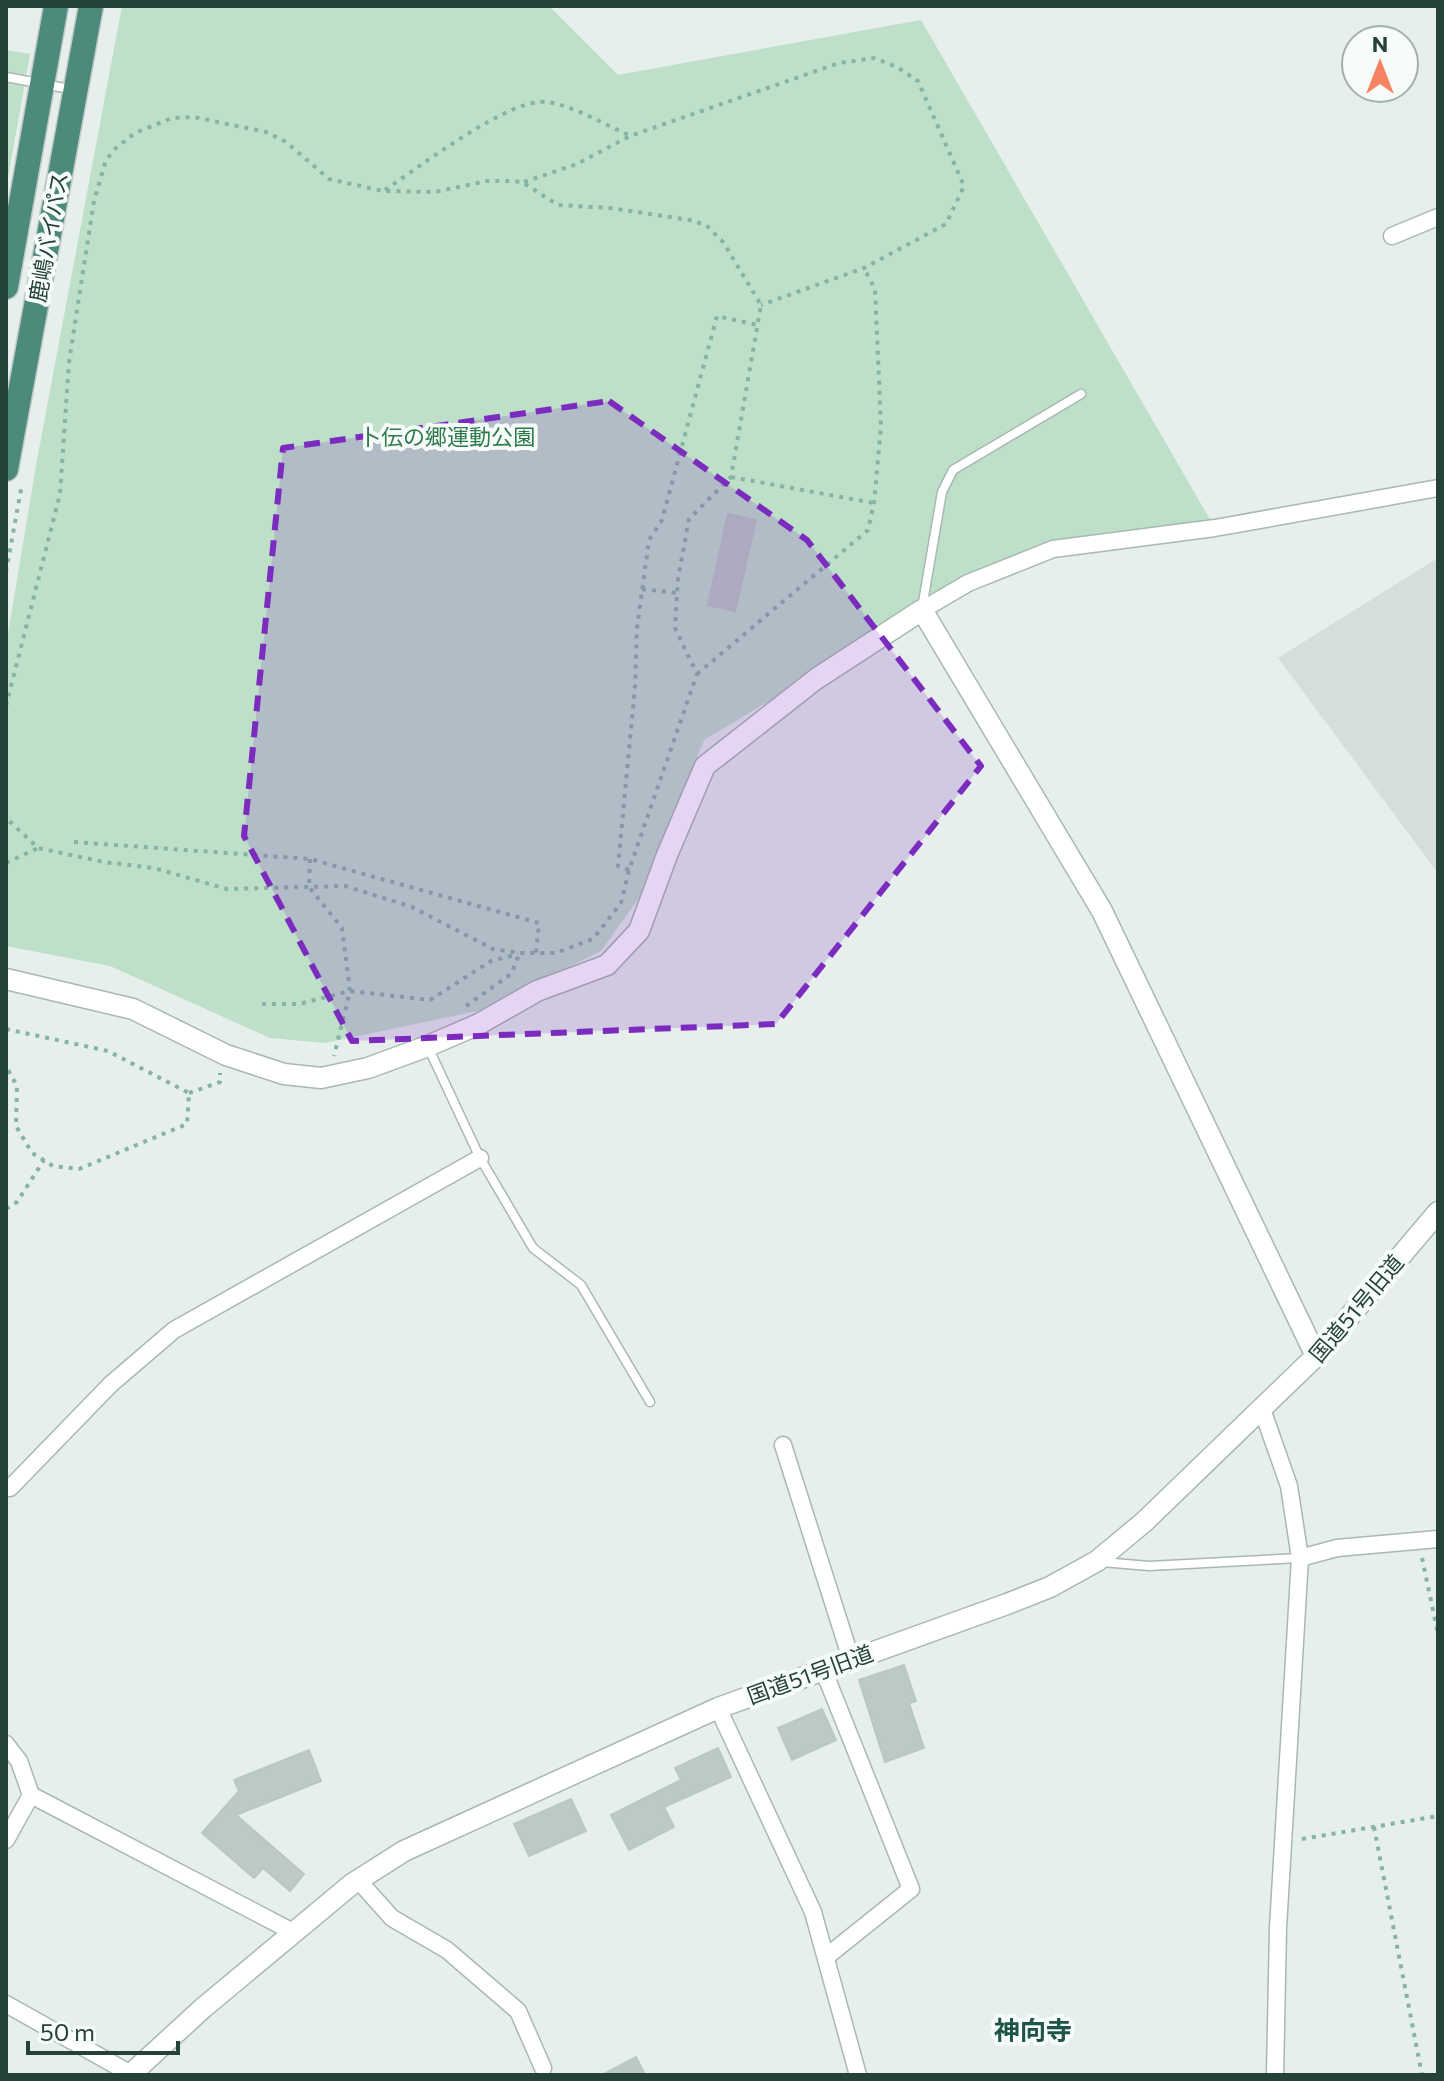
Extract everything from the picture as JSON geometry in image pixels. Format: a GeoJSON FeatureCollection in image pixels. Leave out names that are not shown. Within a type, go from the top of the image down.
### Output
{"type":"FeatureCollection","features":[{"type":"Feature","properties":{"kind":"highway","name":"鹿嶋バイパス"},"geometry":{"type":"LineString","coordinates":[[6,287],[56,6]]}},
{"type":"Feature","properties":{"kind":"highway","name":"鹿嶋バイパス"},"geometry":{"type":"LineString","coordinates":[[6,469],[91,6]]}},
{"type":"Feature","properties":{"kind":"street"},"geometry":{"type":"LineString","coordinates":[[1392,236],[1438,217]]}},
{"type":"Feature","properties":{"kind":"street"},"geometry":{"type":"LineString","coordinates":[[6,979],[133,1009],[226,1055],[284,1074],[321,1078],[368,1068],[479,1024],[537,991],[607,965],[639,931],[705,766],[816,679],[968,583],[1053,549],[1215,528],[1438,488]]}},
{"type":"Feature","properties":{"kind":"street"},"geometry":{"type":"LineString","coordinates":[[922,610],[1102,911],[1316,1356]]}},
{"type":"Feature","properties":{"kind":"street"},"geometry":{"type":"LineString","coordinates":[[6,1487],[10,1488],[111,1384],[174,1330],[480,1158]]}},
{"type":"Feature","properties":{"kind":"street","name":"国道51号旧道"},"geometry":{"type":"LineString","coordinates":[[130,2075],[293,1932],[358,1880],[404,1851],[718,1708],[1007,1604],[1050,1587],[1097,1561],[1144,1522],[1316,1356],[1438,1212]]}},
{"type":"Feature","properties":{"kind":"street"},"geometry":{"type":"LineString","coordinates":[[1262,1409],[1289,1486],[1300,1558],[1278,1928],[1275,2075]]}},
{"type":"Feature","properties":{"kind":"street"},"geometry":{"type":"LineString","coordinates":[[783,1445],[851,1659]]}},
{"type":"Feature","properties":{"kind":"street"},"geometry":{"type":"LineString","coordinates":[[1300,1558],[1337,1548],[1438,1539]]}},
{"type":"Feature","properties":{"kind":"street"},"geometry":{"type":"LineString","coordinates":[[823,1669],[911,1889],[826,1957]]}},
{"type":"Feature","properties":{"kind":"street"},"geometry":{"type":"LineString","coordinates":[[718,1708],[813,1912],[858,2075]]}},
{"type":"Feature","properties":{"kind":"street"},"geometry":{"type":"LineString","coordinates":[[6,1744],[19,1761],[31,1795],[293,1932]]}},
{"type":"Feature","properties":{"kind":"street"},"geometry":{"type":"LineString","coordinates":[[6,1840],[31,1795]]}},
{"type":"Feature","properties":{"kind":"street"},"geometry":{"type":"LineString","coordinates":[[358,1880],[392,1918],[447,1950],[518,2011],[539,2073]]}},
{"type":"Feature","properties":{"kind":"street"},"geometry":{"type":"LineString","coordinates":[[6,2004],[130,2075]]}},
{"type":"Feature","properties":{"kind":"lane"},"geometry":{"type":"LineString","coordinates":[[6,77],[75,91]]}},
{"type":"Feature","properties":{"kind":"lane"},"geometry":{"type":"LineString","coordinates":[[922,610],[942,492],[953,470],[1081,394]]}},
{"type":"Feature","properties":{"kind":"lane"},"geometry":{"type":"LineString","coordinates":[[428,1046],[480,1158],[533,1248],[581,1285],[650,1402]]}},
{"type":"Feature","properties":{"kind":"lane"},"geometry":{"type":"LineString","coordinates":[[1097,1561],[1149,1566],[1300,1558]]}},
{"type":"Feature","properties":{"kind":"path"},"geometry":{"type":"LineString","coordinates":[[6,706],[60,494],[71,347],[94,201],[106,160],[135,133],[172,118],[194,117],[266,132],[286,142],[329,179],[383,191],[435,192],[487,181],[522,182],[577,164],[630,136],[839,63],[874,58],[897,67],[918,81],[964,186],[946,224],[864,268],[761,305]]}},
{"type":"Feature","properties":{"kind":"path"},"geometry":{"type":"LineString","coordinates":[[383,191],[507,110],[545,102],[571,109],[630,136]]}},
{"type":"Feature","properties":{"kind":"path"},"geometry":{"type":"LineString","coordinates":[[522,182],[558,205],[610,208],[706,225],[723,242],[761,305],[731,477],[689,519],[677,593],[675,628],[697,674]]}},
{"type":"Feature","properties":{"kind":"path"},"geometry":{"type":"LineString","coordinates":[[6,818],[38,848],[104,862],[154,868],[227,889],[345,886],[412,907],[493,949],[556,953],[593,939],[621,903],[629,870],[697,674],[868,530],[874,503],[880,411],[875,289],[864,268]]}},
{"type":"Feature","properties":{"kind":"path"},"geometry":{"type":"LineString","coordinates":[[629,870],[618,866],[635,687],[637,628],[649,540],[662,520],[717,316],[757,325]]}},
{"type":"Feature","properties":{"kind":"path"},"geometry":{"type":"LineString","coordinates":[[731,477],[874,503]]}},
{"type":"Feature","properties":{"kind":"path"},"geometry":{"type":"LineString","coordinates":[[642,589],[677,593]]}},
{"type":"Feature","properties":{"kind":"path"},"geometry":{"type":"LineString","coordinates":[[74,842],[310,859],[539,923],[536,953]]}},
{"type":"Feature","properties":{"kind":"path"},"geometry":{"type":"LineString","coordinates":[[6,863],[38,848]]}},
{"type":"Feature","properties":{"kind":"path"},"geometry":{"type":"LineString","coordinates":[[310,859],[309,887],[342,928],[350,991],[334,1056]]}},
{"type":"Feature","properties":{"kind":"path"},"geometry":{"type":"LineString","coordinates":[[262,1004],[299,1004],[350,991],[430,1000],[491,961],[520,953]]}},
{"type":"Feature","properties":{"kind":"path"},"geometry":{"type":"LineString","coordinates":[[456,1014],[511,974],[520,953]]}},
{"type":"Feature","properties":{"kind":"path"},"geometry":{"type":"LineString","coordinates":[[6,1029],[108,1051],[189,1093],[220,1082],[221,1067]]}},
{"type":"Feature","properties":{"kind":"path"},"geometry":{"type":"LineString","coordinates":[[320,1056],[334,1056],[348,1051]]}},
{"type":"Feature","properties":{"kind":"path"},"geometry":{"type":"LineString","coordinates":[[6,1066],[17,1086],[16,1126],[32,1153],[53,1166],[79,1169],[187,1124],[189,1093]]}},
{"type":"Feature","properties":{"kind":"path"},"geometry":{"type":"LineString","coordinates":[[6,1209],[17,1202],[44,1160]]}},
{"type":"Feature","properties":{"kind":"path"},"geometry":{"type":"LineString","coordinates":[[1418,1540],[1438,1634]]}},
{"type":"Feature","properties":{"kind":"path"},"geometry":{"type":"LineString","coordinates":[[1283,1842],[1438,1816]]}},
{"type":"Feature","properties":{"kind":"path"},"geometry":{"type":"LineString","coordinates":[[1374,1827],[1422,2075]]}},
{"type":"Feature","properties":{"kind":"highlighted area"},"geometry":{"type":"Polygon","coordinates":[[[609,401],[807,540],[981,766],[776,1024],[352,1041],[244,836],[283,448],[609,401]]]}},
{"type":"Feature","properties":{"kind":"shaded area"},"geometry":{"type":"Polygon","coordinates":[[[1438,558],[1438,873],[1278,658],[1438,558]]]}},
{"type":"Feature","properties":{"kind":"green space","name":"卜伝の郷運動公園"},"geometry":{"type":"Polygon","coordinates":[[[122,6],[549,6],[618,75],[921,20],[1215,528],[1053,549],[968,582],[704,740],[639,898],[601,951],[482,1010],[325,1043],[270,1038],[110,966],[6,946],[6,646],[37,460],[122,6]]]}},
{"type":"Feature","properties":{"kind":"green space"},"geometry":{"type":"Polygon","coordinates":[[[6,50],[30,54],[6,189],[6,50]]]}},
{"type":"Feature","properties":{"kind":"building"},"geometry":{"type":"Polygon","coordinates":[[[728,514],[756,520],[735,611],[708,605],[728,514]]]}},
{"type":"Feature","properties":{"kind":"building"},"geometry":{"type":"Polygon","coordinates":[[[904,1665],[916,1701],[909,1703],[924,1748],[885,1762],[859,1680],[904,1665]]]}},
{"type":"Feature","properties":{"kind":"building"},"geometry":{"type":"Polygon","coordinates":[[[822,1709],[836,1740],[792,1760],[778,1728],[822,1709]]]}},
{"type":"Feature","properties":{"kind":"building"},"geometry":{"type":"Polygon","coordinates":[[[718,1748],[731,1777],[664,1807],[674,1827],[629,1850],[611,1815],[681,1780],[675,1768],[718,1748]]]}},
{"type":"Feature","properties":{"kind":"building"},"geometry":{"type":"Polygon","coordinates":[[[309,1750],[321,1781],[236,1815],[304,1874],[290,1891],[263,1868],[254,1878],[202,1833],[239,1791],[234,1780],[309,1750]]]}},
{"type":"Feature","properties":{"kind":"building"},"geometry":{"type":"Polygon","coordinates":[[[571,1799],[586,1831],[529,1856],[514,1824],[571,1799]]]}},
{"type":"Feature","properties":{"kind":"building"},"geometry":{"type":"Polygon","coordinates":[[[636,2057],[645,2075],[602,2075],[636,2057]]]}},
{"type":"Feature","properties":{"kind":"district","name":"神向寺"},"geometry":{"type":"Point","coordinates":[1033,2029]}}]}
